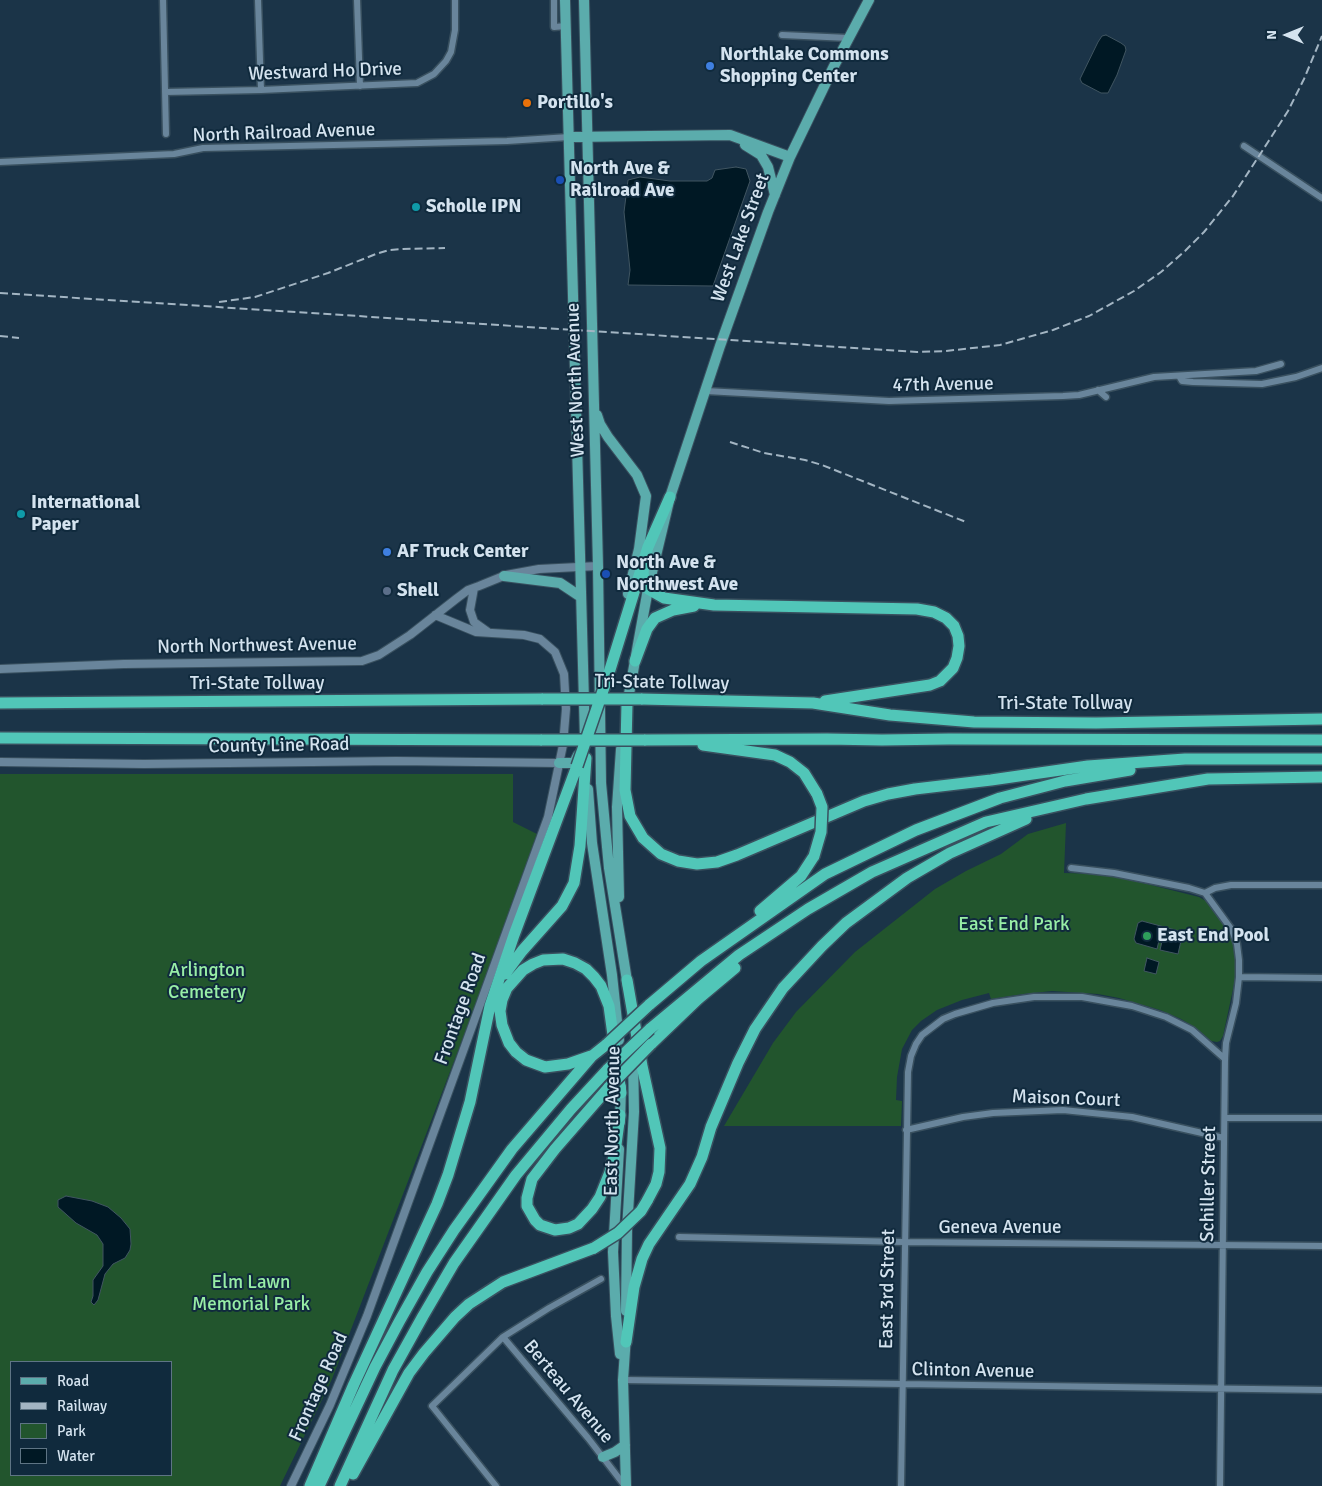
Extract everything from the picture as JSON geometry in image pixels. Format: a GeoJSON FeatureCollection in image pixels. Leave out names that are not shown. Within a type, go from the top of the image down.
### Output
{"type":"FeatureCollection","features":[{"type":"Feature","properties":{"kind":"highway"},"geometry":{"type":"LineString","coordinates":[[310,1486],[354,1384],[437,1204],[448,1175],[470,1102],[490,1006],[514,935],[580,760],[648,547],[670,497]]}},
{"type":"Feature","properties":{"kind":"highway"},"geometry":{"type":"LineString","coordinates":[[644,562],[643,574],[648,589],[664,598],[714,605],[917,609],[934,612],[946,618],[954,626],[959,646],[957,658],[953,668],[940,681],[925,686],[813,703]]}},
{"type":"Feature","properties":{"kind":"highway"},"geometry":{"type":"LineString","coordinates":[[635,661],[647,629],[655,618],[673,610],[714,605]]}},
{"type":"Feature","properties":{"kind":"highway","name":"Tri-State Tollway"},"geometry":{"type":"LineString","coordinates":[[0,703],[641,699],[813,703],[890,715],[974,722],[1096,723],[1322,719]]}},
{"type":"Feature","properties":{"kind":"highway"},"geometry":{"type":"LineString","coordinates":[[627,703],[624,790],[630,816],[643,838],[661,854],[678,861],[697,864],[717,862],[737,855],[864,801],[915,789],[1088,766],[1186,759],[1322,759]]}},
{"type":"Feature","properties":{"kind":"highway","name":"Tri-State Tollway"},"geometry":{"type":"LineString","coordinates":[[0,738],[1322,740]]}},
{"type":"Feature","properties":{"kind":"highway"},"geometry":{"type":"LineString","coordinates":[[672,740],[775,755],[790,762],[804,773],[818,794],[822,808],[821,832],[814,856],[801,876],[701,961]]}},
{"type":"Feature","properties":{"kind":"highway"},"geometry":{"type":"LineString","coordinates":[[320,1486],[398,1322],[454,1230],[512,1149],[592,1056],[680,977],[825,874],[916,830],[1000,798],[1065,781],[1186,759]]}},
{"type":"Feature","properties":{"kind":"highway"},"geometry":{"type":"LineString","coordinates":[[490,1006],[496,989],[512,963],[562,906],[574,883],[578,868],[580,846],[580,760]]}},
{"type":"Feature","properties":{"kind":"highway"},"geometry":{"type":"LineString","coordinates":[[340,1486],[393,1370],[423,1316],[454,1263],[516,1175],[571,1109],[608,1069],[650,1029],[739,955],[808,909],[872,872],[986,822],[1086,799],[1208,779],[1322,777]]}},
{"type":"Feature","properties":{"kind":"highway"},"geometry":{"type":"LineString","coordinates":[[626,1342],[634,1287],[642,1259],[649,1244],[690,1184],[738,1063],[755,1029],[783,988],[846,923],[907,878],[950,853],[1056,806]]}},
{"type":"Feature","properties":{"kind":"highway"},"geometry":{"type":"LineString","coordinates":[[620,1115],[610,1172],[600,1198],[592,1209],[578,1224],[570,1228],[555,1230],[540,1225],[527,1206],[526,1198],[532,1179],[555,1149],[609,1087],[651,1044],[706,993],[808,909]]}},
{"type":"Feature","properties":{"kind":"highway"},"geometry":{"type":"LineString","coordinates":[[592,1056],[568,1064],[545,1067],[530,1062],[516,1052],[504,1033],[500,1012],[502,1000],[514,978],[533,964],[553,959],[575,963],[586,969],[594,977],[601,986],[609,1006],[621,1093]]}},
{"type":"Feature","properties":{"kind":"highway"},"geometry":{"type":"LineString","coordinates":[[346,1486],[409,1373],[455,1317],[470,1304],[503,1282],[594,1248],[618,1233],[647,1201],[660,1172],[660,1148],[646,1087],[627,980]]}},
{"type":"Feature","properties":{"kind":"main road","name":"West North Avenue"},"geometry":{"type":"LineString","coordinates":[[565,0],[581,597],[580,760]]}},
{"type":"Feature","properties":{"kind":"main road"},"geometry":{"type":"LineString","coordinates":[[578,0],[585,48]]}},
{"type":"Feature","properties":{"kind":"main road","name":"West North Avenue"},"geometry":{"type":"LineString","coordinates":[[584,0],[598,566],[600,759]]}},
{"type":"Feature","properties":{"kind":"main road","name":"West Lake Street"},"geometry":{"type":"LineString","coordinates":[[624,958],[619,894],[617,807],[621,750],[627,703],[648,589],[670,497],[720,346],[790,157],[848,38],[869,0]]}},
{"type":"Feature","properties":{"kind":"main road"},"geometry":{"type":"LineString","coordinates":[[569,137],[730,135],[790,157]]}},
{"type":"Feature","properties":{"kind":"main road"},"geometry":{"type":"LineString","coordinates":[[730,135],[761,155],[768,168],[775,195]]}},
{"type":"Feature","properties":{"kind":"main road"},"geometry":{"type":"LineString","coordinates":[[594,408],[600,424],[608,437],[638,475],[646,496],[639,549],[606,676]]}},
{"type":"Feature","properties":{"kind":"main road"},"geometry":{"type":"LineString","coordinates":[[504,576],[560,583],[581,597]]}},
{"type":"Feature","properties":{"kind":"main road","name":"East North Avenue"},"geometry":{"type":"LineString","coordinates":[[600,759],[607,851],[627,980],[634,1088],[628,1230],[626,1342],[623,1380]]}},
{"type":"Feature","properties":{"kind":"main road"},"geometry":{"type":"LineString","coordinates":[[559,764],[574,763],[580,760]]}},
{"type":"Feature","properties":{"kind":"main road","name":"East North Avenue"},"geometry":{"type":"LineString","coordinates":[[580,760],[616,1009],[621,1093],[614,1258],[616,1316],[623,1380],[626,1486]]}},
{"type":"Feature","properties":{"kind":"main road"},"geometry":{"type":"LineString","coordinates":[[603,1457],[625,1446]]}},
{"type":"Feature","properties":{"kind":"street"},"geometry":{"type":"LineString","coordinates":[[163,0],[166,134]]}},
{"type":"Feature","properties":{"kind":"street"},"geometry":{"type":"LineString","coordinates":[[258,0],[261,90]]}},
{"type":"Feature","properties":{"kind":"street"},"geometry":{"type":"LineString","coordinates":[[357,0],[360,86]]}},
{"type":"Feature","properties":{"kind":"street","name":"Westward Ho Drive"},"geometry":{"type":"LineString","coordinates":[[165,92],[411,84],[422,81],[434,74],[446,61],[454,44],[455,0]]}},
{"type":"Feature","properties":{"kind":"street"},"geometry":{"type":"LineString","coordinates":[[554,0],[554,27],[566,26]]}},
{"type":"Feature","properties":{"kind":"street"},"geometry":{"type":"LineString","coordinates":[[782,35],[848,38]]}},
{"type":"Feature","properties":{"kind":"street","name":"North Railroad Avenue"},"geometry":{"type":"LineString","coordinates":[[0,162],[174,154],[203,148],[508,141],[569,137]]}},
{"type":"Feature","properties":{"kind":"street"},"geometry":{"type":"LineString","coordinates":[[1244,146],[1322,198]]}},
{"type":"Feature","properties":{"kind":"street","name":"47th Avenue"},"geometry":{"type":"LineString","coordinates":[[706,391],[889,401],[1063,396],[1154,377],[1256,371],[1281,364]]}},
{"type":"Feature","properties":{"kind":"street","name":"47th Avenue"},"geometry":{"type":"LineString","coordinates":[[1179,376],[1182,381],[1262,384],[1296,378],[1322,368]]}},
{"type":"Feature","properties":{"kind":"street"},"geometry":{"type":"LineString","coordinates":[[1098,390],[1106,397]]}},
{"type":"Feature","properties":{"kind":"street","name":"North Northwest Avenue"},"geometry":{"type":"LineString","coordinates":[[0,669],[124,664],[362,661],[382,653],[410,635],[456,599],[474,588],[504,576],[538,569],[598,566]]}},
{"type":"Feature","properties":{"kind":"street"},"geometry":{"type":"LineString","coordinates":[[474,588],[470,610],[474,622],[488,632]]}},
{"type":"Feature","properties":{"kind":"street","name":"Frontage Road"},"geometry":{"type":"LineString","coordinates":[[291,1486],[330,1404],[367,1316],[548,817],[563,745],[566,709],[565,682],[564,674],[555,652],[540,639],[524,635],[476,632],[435,615]]}},
{"type":"Feature","properties":{"kind":"street","name":"County Line Road"},"geometry":{"type":"LineString","coordinates":[[0,762],[144,764],[396,761],[559,764]]}},
{"type":"Feature","properties":{"kind":"street"},"geometry":{"type":"LineString","coordinates":[[1071,868],[1114,872],[1205,893],[1215,888],[1231,885],[1322,885]]}},
{"type":"Feature","properties":{"kind":"street","name":"Schiller Street"},"geometry":{"type":"LineString","coordinates":[[1205,893],[1236,938],[1240,977],[1236,1003],[1226,1042],[1225,1059],[1220,1486]]}},
{"type":"Feature","properties":{"kind":"street"},"geometry":{"type":"LineString","coordinates":[[1240,977],[1322,978]]}},
{"type":"Feature","properties":{"kind":"street","name":"East 3rd Street"},"geometry":{"type":"LineString","coordinates":[[901,1486],[907,1092],[908,1072],[913,1050],[922,1035],[932,1026],[955,1014],[972,1008],[1034,997],[1065,996],[1124,1004],[1153,1012],[1192,1030],[1225,1059]]}},
{"type":"Feature","properties":{"kind":"street","name":"Maison Court"},"geometry":{"type":"LineString","coordinates":[[906,1130],[985,1114],[1063,1110],[1132,1116],[1224,1138]]}},
{"type":"Feature","properties":{"kind":"street"},"geometry":{"type":"LineString","coordinates":[[1225,1118],[1322,1118]]}},
{"type":"Feature","properties":{"kind":"street","name":"Geneva Avenue"},"geometry":{"type":"LineString","coordinates":[[679,1237],[904,1242],[1322,1246]]}},
{"type":"Feature","properties":{"kind":"street","name":"Berteau Avenue"},"geometry":{"type":"LineString","coordinates":[[600,1279],[503,1337],[626,1486]]}},
{"type":"Feature","properties":{"kind":"street"},"geometry":{"type":"LineString","coordinates":[[496,1486],[432,1406],[503,1337]]}},
{"type":"Feature","properties":{"kind":"street","name":"Clinton Avenue"},"geometry":{"type":"LineString","coordinates":[[623,1380],[1322,1390]]}},
{"type":"Feature","properties":{"kind":"green space","name":"Arlington Cemetery"},"geometry":{"type":"Polygon","coordinates":[[[0,774],[513,774],[513,822],[537,834],[476,1004],[332,1379],[280,1486],[0,1486],[0,774]]]}},
{"type":"Feature","properties":{"kind":"green space","name":"East End Park"},"geometry":{"type":"Polygon","coordinates":[[[1066,823],[1064,873],[1101,874],[1199,897],[1206,901],[1228,930],[1236,957],[1236,975],[1223,1036],[1220,1041],[1211,1041],[1196,1028],[1160,1010],[1119,998],[1098,994],[1052,991],[991,999],[989,993],[962,1000],[937,1010],[912,1030],[902,1049],[897,1077],[896,1100],[902,1101],[901,1126],[724,1126],[773,1043],[796,1012],[855,952],[935,889],[1001,854],[1028,834],[1066,823]]]}},
{"type":"Feature","properties":{"kind":"water"},"geometry":{"type":"Polygon","coordinates":[[[1106,35],[1125,46],[1126,50],[1108,93],[1101,93],[1082,83],[1080,79],[1098,42],[1102,36],[1106,35]]]}},
{"type":"Feature","properties":{"kind":"water"},"geometry":{"type":"Polygon","coordinates":[[[736,167],[746,169],[750,181],[713,286],[628,285],[630,270],[624,212],[628,180],[640,177],[670,181],[707,181],[712,178],[715,170],[736,167]]]}},
{"type":"Feature","properties":{"kind":"water","name":"East End Pool"},"geometry":{"type":"Polygon","coordinates":[[[1142,921],[1183,932],[1178,954],[1160,950],[1164,933],[1161,932],[1157,949],[1136,943],[1134,939],[1138,923],[1142,921]]]}},
{"type":"Feature","properties":{"kind":"water"},"geometry":{"type":"Polygon","coordinates":[[[1147,958],[1159,962],[1156,974],[1144,971],[1147,958]]]}},
{"type":"Feature","properties":{"kind":"water"},"geometry":{"type":"Polygon","coordinates":[[[66,1196],[92,1201],[108,1207],[130,1229],[130,1250],[125,1258],[113,1264],[105,1274],[98,1300],[94,1305],[91,1302],[93,1280],[103,1266],[103,1244],[97,1235],[76,1223],[58,1207],[58,1200],[66,1196]]]}},
{"type":"Feature","properties":{"kind":"railway"},"geometry":{"type":"LineString","coordinates":[[0,293],[917,352],[1000,345],[1053,330],[1089,316],[1134,291],[1161,272],[1185,251],[1204,232],[1233,196],[1288,111],[1322,36]]}},
{"type":"Feature","properties":{"kind":"railway"},"geometry":{"type":"LineString","coordinates":[[219,302],[255,297],[328,273],[389,250],[445,248]]}},
{"type":"Feature","properties":{"kind":"railway"},"geometry":{"type":"LineString","coordinates":[[0,336],[19,338]]}},
{"type":"Feature","properties":{"kind":"railway"},"geometry":{"type":"LineString","coordinates":[[730,442],[764,453],[822,465],[966,522]]}},
{"type":"Feature","properties":{"kind":"place","name":"Northlake Commons Shopping Center"},"geometry":{"type":"Point","coordinates":[710,66]}},
{"type":"Feature","properties":{"kind":"place","name":"Portillo's"},"geometry":{"type":"Point","coordinates":[527,103]}},
{"type":"Feature","properties":{"kind":"place","name":"North Ave & Railroad Ave"},"geometry":{"type":"Point","coordinates":[560,180]}},
{"type":"Feature","properties":{"kind":"place","name":"Scholle IPN"},"geometry":{"type":"Point","coordinates":[416,207]}},
{"type":"Feature","properties":{"kind":"place","name":"International Paper"},"geometry":{"type":"Point","coordinates":[21,514]}},
{"type":"Feature","properties":{"kind":"place","name":"AF Truck Center"},"geometry":{"type":"Point","coordinates":[387,552]}},
{"type":"Feature","properties":{"kind":"place","name":"North Ave & Northwest Ave"},"geometry":{"type":"Point","coordinates":[606,574]}},
{"type":"Feature","properties":{"kind":"place","name":"Shell"},"geometry":{"type":"Point","coordinates":[387,591]}},
{"type":"Feature","properties":{"kind":"place","name":"East End Pool"},"geometry":{"type":"Point","coordinates":[1147,936]}},
{"type":"Feature","properties":{"kind":"park label","name":"Elm Lawn Memorial Park"},"geometry":{"type":"Point","coordinates":[251,1294]}}]}
